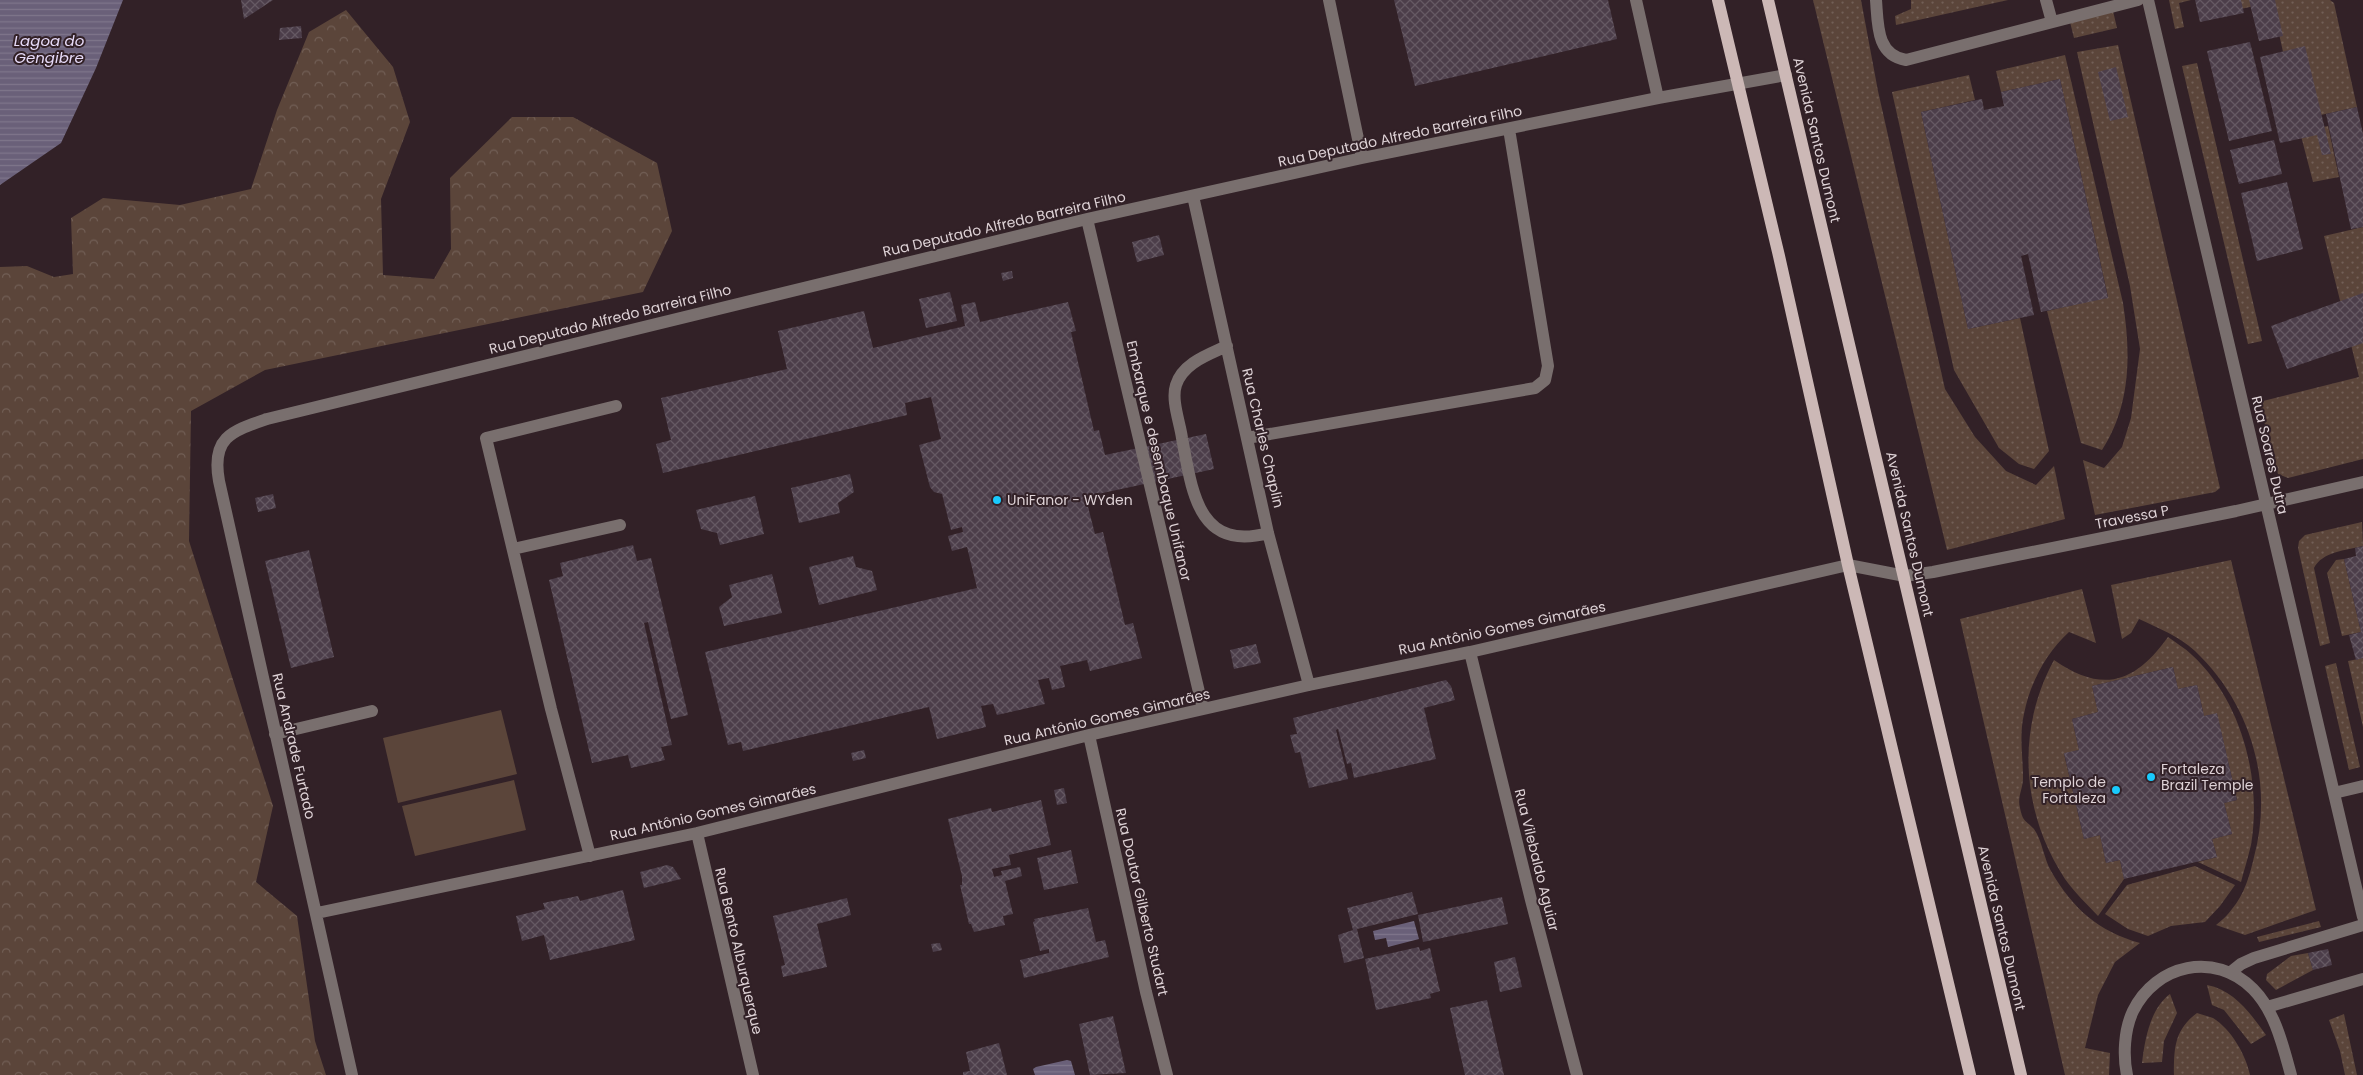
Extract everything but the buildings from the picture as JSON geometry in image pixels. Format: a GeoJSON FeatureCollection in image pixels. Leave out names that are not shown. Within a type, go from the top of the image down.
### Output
{"type":"FeatureCollection","features":[{"type":"Feature","properties":{"kind":"main road"},"geometry":{"type":"LineString","coordinates":[[1718,0],[1739,84],[1848,564],[1970,1075]]}},
{"type":"Feature","properties":{"kind":"main road","name":"Avenida Santos Dumont"},"geometry":{"type":"LineString","coordinates":[[1768,0],[2021,1075]]}},
{"type":"Feature","properties":{"kind":"street"},"geometry":{"type":"LineString","coordinates":[[1329,0],[1362,158]]}},
{"type":"Feature","properties":{"kind":"street"},"geometry":{"type":"LineString","coordinates":[[1636,0],[1658,98]]}},
{"type":"Feature","properties":{"kind":"street"},"geometry":{"type":"LineString","coordinates":[[1876,0],[1879,30],[1884,47],[1895,58],[1906,60],[2138,0]]}},
{"type":"Feature","properties":{"kind":"street"},"geometry":{"type":"LineString","coordinates":[[2046,0],[2052,22]]}},
{"type":"Feature","properties":{"kind":"street","name":"Rua Soares Dutra"},"geometry":{"type":"LineString","coordinates":[[2148,0],[2363,918]]}},
{"type":"Feature","properties":{"kind":"street","name":"Rua Deputado Alfredo Barreira Filho"},"geometry":{"type":"LineString","coordinates":[[235,430],[268,419],[730,304],[1087,219],[1362,158],[1658,98],[1786,75]]}},
{"type":"Feature","properties":{"kind":"street"},"geometry":{"type":"LineString","coordinates":[[1247,438],[1535,388],[1545,380],[1548,366],[1508,129]]}},
{"type":"Feature","properties":{"kind":"street","name":"Rua Charles Chaplin"},"geometry":{"type":"LineString","coordinates":[[1193,196],[1268,533],[1308,684]]}},
{"type":"Feature","properties":{"kind":"street","name":"Embarque e desembaque Unifanor"},"geometry":{"type":"LineString","coordinates":[[1087,219],[1203,709]]}},
{"type":"Feature","properties":{"kind":"street"},"geometry":{"type":"LineString","coordinates":[[1227,346],[1200,358],[1189,366],[1176,386],[1175,396],[1185,452],[1196,498],[1211,526],[1236,538],[1251,538],[1268,533]]}},
{"type":"Feature","properties":{"kind":"street"},"geometry":{"type":"LineString","coordinates":[[590,856],[551,709],[486,438],[616,406]]}},
{"type":"Feature","properties":{"kind":"street","name":"Rua Andrade Furtado"},"geometry":{"type":"LineString","coordinates":[[235,430],[226,437],[217,456],[216,469],[352,1075]]}},
{"type":"Feature","properties":{"kind":"street","name":"Travessa P"},"geometry":{"type":"LineString","coordinates":[[1905,576],[2266,505],[2363,482]]}},
{"type":"Feature","properties":{"kind":"street"},"geometry":{"type":"LineString","coordinates":[[513,549],[620,525]]}},
{"type":"Feature","properties":{"kind":"street","name":"Rua Antônio Gomes Gimarães"},"geometry":{"type":"LineString","coordinates":[[317,913],[697,834],[1088,735],[1308,684],[1470,652],[1848,564],[1905,576]]}},
{"type":"Feature","properties":{"kind":"street","name":"Rua Vilebaldo Aguiar"},"geometry":{"type":"LineString","coordinates":[[1470,652],[1531,900],[1577,1075]]}},
{"type":"Feature","properties":{"kind":"street"},"geometry":{"type":"LineString","coordinates":[[275,734],[372,711]]}},
{"type":"Feature","properties":{"kind":"street","name":"Rua Doutor Gilberto Studart"},"geometry":{"type":"LineString","coordinates":[[1088,735],[1146,992],[1167,1075]]}},
{"type":"Feature","properties":{"kind":"street"},"geometry":{"type":"LineString","coordinates":[[2334,793],[2363,786]]}},
{"type":"Feature","properties":{"kind":"street","name":"Rua Bento Alburquerque"},"geometry":{"type":"LineString","coordinates":[[697,834],[753,1075]]}},
{"type":"Feature","properties":{"kind":"street"},"geometry":{"type":"LineString","coordinates":[[2231,972],[2241,964],[2254,958],[2363,925]]}},
{"type":"Feature","properties":{"kind":"street"},"geometry":{"type":"LineString","coordinates":[[2127,1075],[2126,1035],[2133,1012],[2146,992],[2162,978],[2184,968],[2211,966],[2231,972],[2253,989],[2267,1007],[2277,1029],[2291,1075]]}},
{"type":"Feature","properties":{"kind":"street"},"geometry":{"type":"LineString","coordinates":[[2267,1007],[2363,979]]}},
{"type":"Feature","properties":{"kind":"green space"},"geometry":{"type":"Polygon","coordinates":[[[1813,0],[1861,0],[1878,91],[1945,389],[1975,437],[2006,471],[2036,485],[2054,466],[2065,519],[1947,550],[1813,0]]]}},
{"type":"Feature","properties":{"kind":"green space"},"geometry":{"type":"Polygon","coordinates":[[[1911,0],[2008,0],[1896,25],[1895,16],[1911,9],[1911,0]]]}},
{"type":"Feature","properties":{"kind":"green space"},"geometry":{"type":"Polygon","coordinates":[[[2169,0],[2191,0],[2179,3],[2184,27],[2175,29],[2169,0]]]}},
{"type":"Feature","properties":{"kind":"green space"},"geometry":{"type":"Polygon","coordinates":[[[2220,0],[2330,0],[2334,3],[2357,107],[2298,120],[2272,2],[2223,13],[2220,0]]]}},
{"type":"Feature","properties":{"kind":"green space"},"geometry":{"type":"Polygon","coordinates":[[[346,10],[393,67],[410,122],[381,199],[383,275],[434,279],[451,249],[450,178],[512,117],[573,117],[657,163],[672,231],[643,292],[265,370],[191,411],[189,541],[273,806],[256,882],[297,916],[315,1041],[326,1075],[0,1075],[0,267],[27,266],[54,277],[73,274],[71,218],[103,198],[180,205],[251,189],[277,110],[309,32],[346,10]]]}},
{"type":"Feature","properties":{"kind":"green space"},"geometry":{"type":"Polygon","coordinates":[[[2113,11],[2117,28],[2074,38],[2070,22],[2113,11]]]}},
{"type":"Feature","properties":{"kind":"green space"},"geometry":{"type":"Polygon","coordinates":[[[2118,45],[2220,488],[2215,492],[2095,515],[2083,460],[2104,468],[2122,447],[2131,418],[2140,349],[2130,286],[2077,52],[2118,45]]]}},
{"type":"Feature","properties":{"kind":"green space"},"geometry":{"type":"Polygon","coordinates":[[[2065,55],[2126,322],[2128,360],[2123,397],[2112,433],[2102,450],[2081,443],[2047,311],[2108,297],[2060,79],[2001,92],[1996,71],[2065,55]]]}},
{"type":"Feature","properties":{"kind":"green space"},"geometry":{"type":"Polygon","coordinates":[[[2197,63],[2262,341],[2248,344],[2182,66],[2197,63]]]}},
{"type":"Feature","properties":{"kind":"green space"},"geometry":{"type":"Polygon","coordinates":[[[1969,75],[1975,100],[1921,112],[1968,329],[2020,318],[2049,451],[2034,469],[2019,464],[1999,448],[1954,370],[1892,92],[1969,75]]]}},
{"type":"Feature","properties":{"kind":"green space"},"geometry":{"type":"Polygon","coordinates":[[[2328,126],[2339,177],[2313,182],[2300,132],[2328,126]]]}},
{"type":"Feature","properties":{"kind":"green space"},"geometry":{"type":"Polygon","coordinates":[[[2363,227],[2363,459],[2288,478],[2278,474],[2259,402],[2359,377],[2324,236],[2363,227]]]}},
{"type":"Feature","properties":{"kind":"green space"},"geometry":{"type":"Polygon","coordinates":[[[2362,522],[2363,546],[2342,550],[2329,555],[2323,558],[2314,568],[2330,643],[2320,646],[2298,548],[2299,541],[2305,535],[2362,522]]]}},
{"type":"Feature","properties":{"kind":"green space"},"geometry":{"type":"Polygon","coordinates":[[[2344,559],[2361,632],[2342,636],[2327,573],[2336,560],[2344,559]]]}},
{"type":"Feature","properties":{"kind":"green space"},"geometry":{"type":"Polygon","coordinates":[[[2231,560],[2316,910],[2245,935],[2216,925],[2230,911],[2243,891],[2252,864],[2260,829],[2259,773],[2253,746],[2244,720],[2231,695],[2214,672],[2195,651],[2182,641],[2139,619],[2131,633],[2122,639],[2111,585],[2231,560]]]}},
{"type":"Feature","properties":{"kind":"green space"},"geometry":{"type":"Polygon","coordinates":[[[2082,589],[2096,643],[2069,632],[2053,649],[2040,669],[2030,691],[2023,722],[2021,738],[2023,778],[2019,804],[2024,819],[2037,833],[2051,871],[2068,897],[2099,925],[2111,932],[2140,943],[2115,962],[2098,995],[2085,1048],[2110,1053],[2109,1075],[2065,1075],[1960,619],[2082,589]]]}},
{"type":"Feature","properties":{"kind":"green space"},"geometry":{"type":"Polygon","coordinates":[[[2168,637],[2189,652],[2209,674],[2224,695],[2236,718],[2250,768],[2253,794],[2254,820],[2250,850],[2241,882],[2198,862],[2217,857],[2212,839],[2232,834],[2224,803],[2237,800],[2217,714],[2204,716],[2197,685],[2178,689],[2173,667],[2092,686],[2098,712],[2072,719],[2079,750],[2064,754],[2084,839],[2100,835],[2106,863],[2120,860],[2124,879],[2098,916],[2065,879],[2050,853],[2039,826],[2032,799],[2029,771],[2029,742],[2034,714],[2042,687],[2054,660],[2072,671],[2088,677],[2103,680],[2117,679],[2143,665],[2156,653],[2168,637]]]}},
{"type":"Feature","properties":{"kind":"green space"},"geometry":{"type":"Polygon","coordinates":[[[2363,658],[2363,727],[2348,661],[2363,658]]]}},
{"type":"Feature","properties":{"kind":"green space"},"geometry":{"type":"Polygon","coordinates":[[[2336,663],[2360,767],[2349,770],[2325,666],[2336,663]]]}},
{"type":"Feature","properties":{"kind":"green space"},"geometry":{"type":"Polygon","coordinates":[[[501,710],[517,774],[398,803],[383,738],[501,710]]]}},
{"type":"Feature","properties":{"kind":"green space"},"geometry":{"type":"Polygon","coordinates":[[[514,780],[526,830],[415,856],[402,806],[514,780]]]}},
{"type":"Feature","properties":{"kind":"green space"},"geometry":{"type":"Polygon","coordinates":[[[2195,866],[2235,885],[2220,906],[2205,922],[2171,926],[2148,936],[2128,929],[2105,914],[2127,885],[2195,866]]]}},
{"type":"Feature","properties":{"kind":"green space"},"geometry":{"type":"Polygon","coordinates":[[[2319,921],[2321,927],[2259,942],[2257,937],[2319,921]]]}},
{"type":"Feature","properties":{"kind":"green space"},"geometry":{"type":"Polygon","coordinates":[[[2308,953],[2313,970],[2276,990],[2266,980],[2267,974],[2291,956],[2308,953]]]}},
{"type":"Feature","properties":{"kind":"green space"},"geometry":{"type":"Polygon","coordinates":[[[2207,985],[2234,997],[2248,1011],[2266,1035],[2251,1044],[2224,1010],[2212,1005],[2207,985]]]}},
{"type":"Feature","properties":{"kind":"green space"},"geometry":{"type":"Polygon","coordinates":[[[2170,994],[2177,1013],[2164,1041],[2162,1062],[2142,1063],[2147,1035],[2153,1016],[2163,1000],[2170,994]]]}},
{"type":"Feature","properties":{"kind":"green space"},"geometry":{"type":"Polygon","coordinates":[[[2197,1013],[2213,1018],[2232,1036],[2245,1059],[2250,1075],[2174,1075],[2174,1057],[2177,1041],[2189,1019],[2197,1013]]]}},
{"type":"Feature","properties":{"kind":"green space"},"geometry":{"type":"Polygon","coordinates":[[[2344,1014],[2357,1075],[2345,1075],[2340,1051],[2329,1020],[2344,1014]]]}},
{"type":"Feature","properties":{"kind":"water","name":"Lagoa do Gengibre"},"geometry":{"type":"Polygon","coordinates":[[[0,0],[123,0],[96,68],[61,143],[0,185],[0,0]]]}},
{"type":"Feature","properties":{"kind":"water"},"geometry":{"type":"Polygon","coordinates":[[[1414,921],[1419,939],[1388,947],[1386,938],[1375,940],[1373,931],[1414,921]]]}},
{"type":"Feature","properties":{"kind":"water"},"geometry":{"type":"Polygon","coordinates":[[[1067,1060],[1071,1061],[1075,1075],[1035,1075],[1033,1069],[1036,1067],[1067,1060]]]}},
{"type":"Feature","properties":{"kind":"place","name":"UniFanor - WYden"},"geometry":{"type":"Point","coordinates":[997,500]}},
{"type":"Feature","properties":{"kind":"place","name":"Fortaleza Brazil Temple"},"geometry":{"type":"Point","coordinates":[2151,777]}},
{"type":"Feature","properties":{"kind":"place","name":"Templo de Fortaleza"},"geometry":{"type":"Point","coordinates":[2116,790]}}]}
